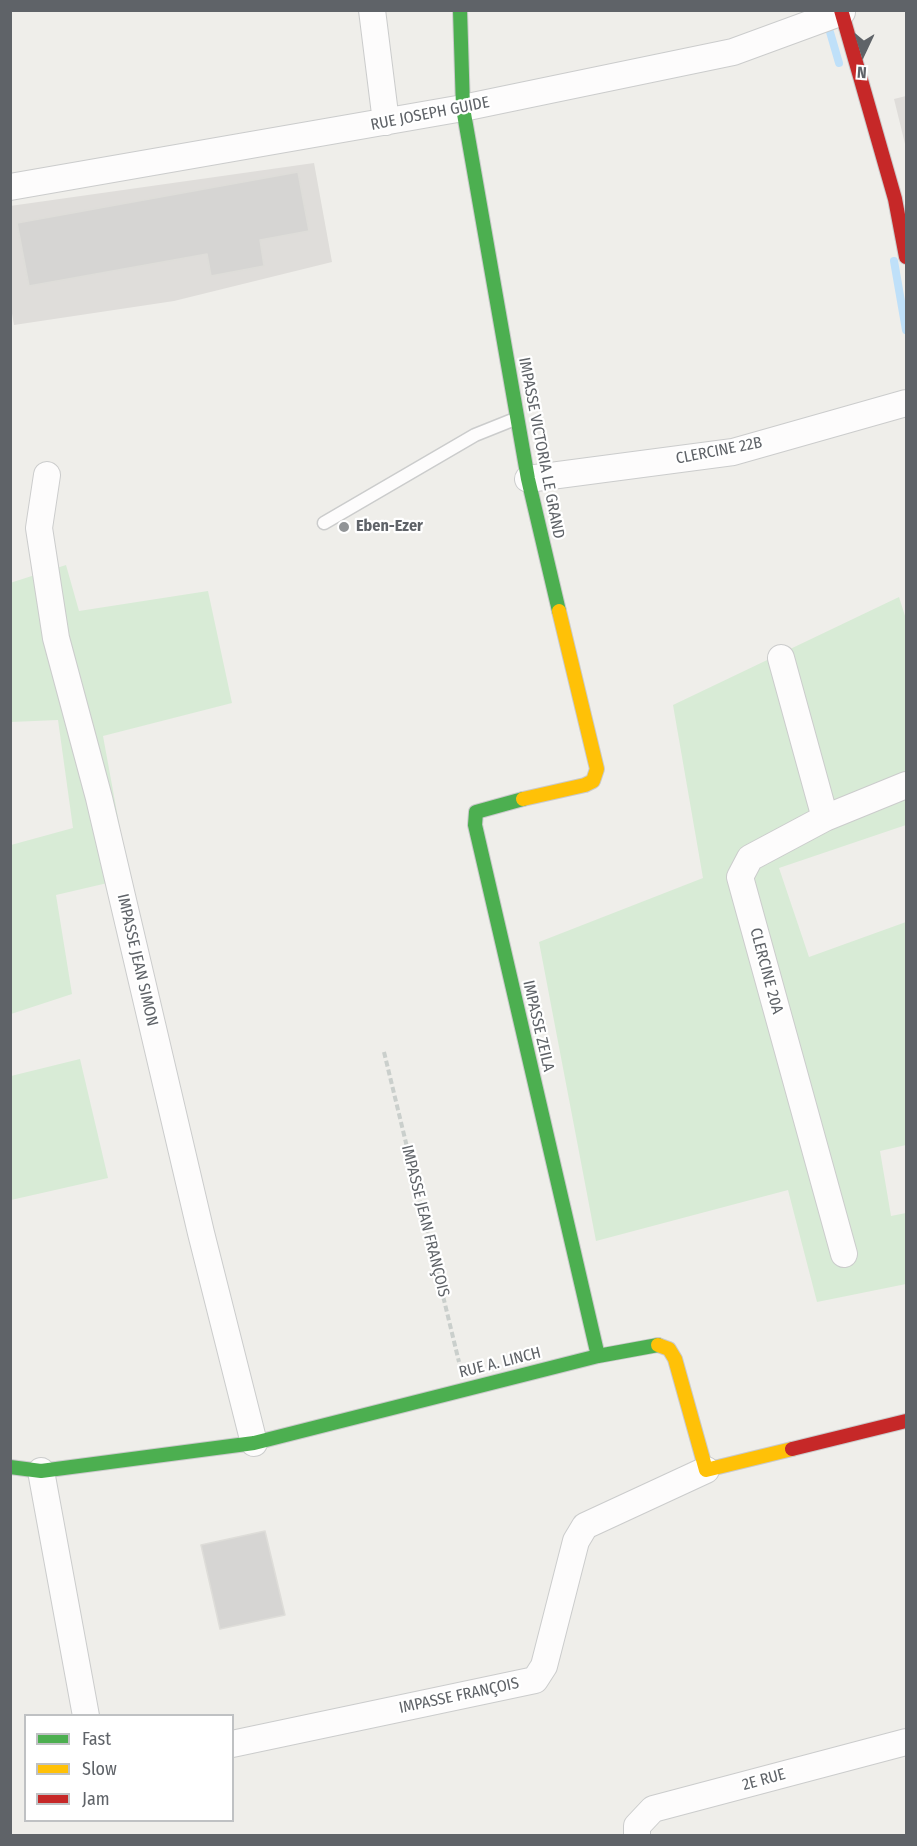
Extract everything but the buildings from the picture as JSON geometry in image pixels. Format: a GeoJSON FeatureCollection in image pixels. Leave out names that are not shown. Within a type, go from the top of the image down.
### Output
{"type":"FeatureCollection","features":[{"type":"Feature","properties":{"kind":"street"},"geometry":{"type":"LineString","coordinates":[[372,10],[386,122]]}},
{"type":"Feature","properties":{"kind":"street","name":"IMPASSE VICTORIA LE GRAND"},"geometry":{"type":"LineString","coordinates":[[460,10],[463,108],[528,479],[597,769],[593,781],[585,785]]}},
{"type":"Feature","properties":{"kind":"street"},"geometry":{"type":"LineString","coordinates":[[842,11],[895,199],[906,257]]}},
{"type":"Feature","properties":{"kind":"street","name":"RUE JOSEPH GUIDE"},"geometry":{"type":"LineString","coordinates":[[10,187],[463,108],[733,52],[842,11]]}},
{"type":"Feature","properties":{"kind":"street","name":"CLERCINE 22B"},"geometry":{"type":"LineString","coordinates":[[528,479],[733,452],[906,403]]}},
{"type":"Feature","properties":{"kind":"street","name":"IMPASSE JEAN SIMON"},"geometry":{"type":"LineString","coordinates":[[47,475],[39,528],[56,638],[99,798],[201,1233],[254,1443]]}},
{"type":"Feature","properties":{"kind":"street"},"geometry":{"type":"LineString","coordinates":[[782,658],[825,818]]}},
{"type":"Feature","properties":{"kind":"street","name":"IMPASSE ZEILA"},"geometry":{"type":"LineString","coordinates":[[585,785],[488,807],[476,812],[475,825],[598,1356]]}},
{"type":"Feature","properties":{"kind":"street","name":"CLERCINE 20A"},"geometry":{"type":"LineString","coordinates":[[844,1254],[740,877],[750,858],[825,818],[906,785]]}},
{"type":"Feature","properties":{"kind":"street","name":"RUE A. LINCH"},"geometry":{"type":"LineString","coordinates":[[10,1467],[40,1471],[254,1443],[598,1356],[660,1345],[669,1349],[675,1359],[706,1470]]}},
{"type":"Feature","properties":{"kind":"street"},"geometry":{"type":"LineString","coordinates":[[706,1470],[906,1420]]}},
{"type":"Feature","properties":{"kind":"street","name":"IMPASSE FRANÇOIS"},"geometry":{"type":"LineString","coordinates":[[234,1744],[535,1680],[544,1666],[576,1541],[585,1526],[706,1470]]}},
{"type":"Feature","properties":{"kind":"street"},"geometry":{"type":"LineString","coordinates":[[40,1471],[86,1714]]}},
{"type":"Feature","properties":{"kind":"street","name":"2E RUE"},"geometry":{"type":"LineString","coordinates":[[637,1836],[637,1826],[653,1809],[906,1742]]}},
{"type":"Feature","properties":{"kind":"lane"},"geometry":{"type":"LineString","coordinates":[[324,523],[475,435],[517,418]]}},
{"type":"Feature","properties":{"kind":"path","name":"IMPASSE JEAN FRANÇOIS"},"geometry":{"type":"LineString","coordinates":[[384,1052],[466,1389]]}},
{"type":"Feature","properties":{"kind":"shaded area"},"geometry":{"type":"Polygon","coordinates":[[[906,96],[906,148],[894,99],[906,96]]]}},
{"type":"Feature","properties":{"kind":"shaded area"},"geometry":{"type":"Polygon","coordinates":[[[314,163],[332,262],[174,301],[14,325],[10,302],[10,206],[314,163]]]}},
{"type":"Feature","properties":{"kind":"green space"},"geometry":{"type":"Polygon","coordinates":[[[66,565],[79,611],[208,591],[232,703],[103,736],[129,878],[56,895],[72,994],[11,1014],[11,845],[73,828],[58,720],[11,722],[10,583],[66,565]]]}},
{"type":"Feature","properties":{"kind":"green space"},"geometry":{"type":"Polygon","coordinates":[[[899,597],[906,619],[906,825],[779,868],[809,957],[906,922],[906,1145],[880,1151],[891,1216],[906,1213],[906,1284],[817,1302],[788,1190],[596,1241],[539,942],[703,878],[673,705],[899,597]]]}},
{"type":"Feature","properties":{"kind":"green space"},"geometry":{"type":"Polygon","coordinates":[[[80,1059],[108,1178],[11,1200],[11,1076],[80,1059]]]}},
{"type":"Feature","properties":{"kind":"waterway"},"geometry":{"type":"LineString","coordinates":[[830,32],[839,63]]}},
{"type":"Feature","properties":{"kind":"waterway"},"geometry":{"type":"LineString","coordinates":[[894,261],[906,330]]}},
{"type":"Feature","properties":{"kind":"traffic: fast"},"geometry":{"type":"LineString","coordinates":[[460,10],[463,108],[528,479],[559,611]]}},
{"type":"Feature","properties":{"kind":"traffic: fast"},"geometry":{"type":"LineString","coordinates":[[523,799],[476,812],[475,825],[598,1356]]}},
{"type":"Feature","properties":{"kind":"traffic: fast"},"geometry":{"type":"LineString","coordinates":[[10,1467],[41,1471],[254,1443],[598,1356],[658,1345]]}},
{"type":"Feature","properties":{"kind":"traffic: slow"},"geometry":{"type":"LineString","coordinates":[[523,799],[585,785],[593,781],[597,769],[559,611]]}},
{"type":"Feature","properties":{"kind":"traffic: slow"},"geometry":{"type":"LineString","coordinates":[[658,1345],[669,1349],[675,1359],[706,1470],[792,1449]]}},
{"type":"Feature","properties":{"kind":"traffic: jam"},"geometry":{"type":"LineString","coordinates":[[841,10],[895,199],[906,257]]}},
{"type":"Feature","properties":{"kind":"traffic: jam"},"geometry":{"type":"LineString","coordinates":[[792,1449],[906,1421]]}},
{"type":"Feature","properties":{"kind":"place","name":"Eben-Ezer"},"geometry":{"type":"Point","coordinates":[344,527]}}]}
